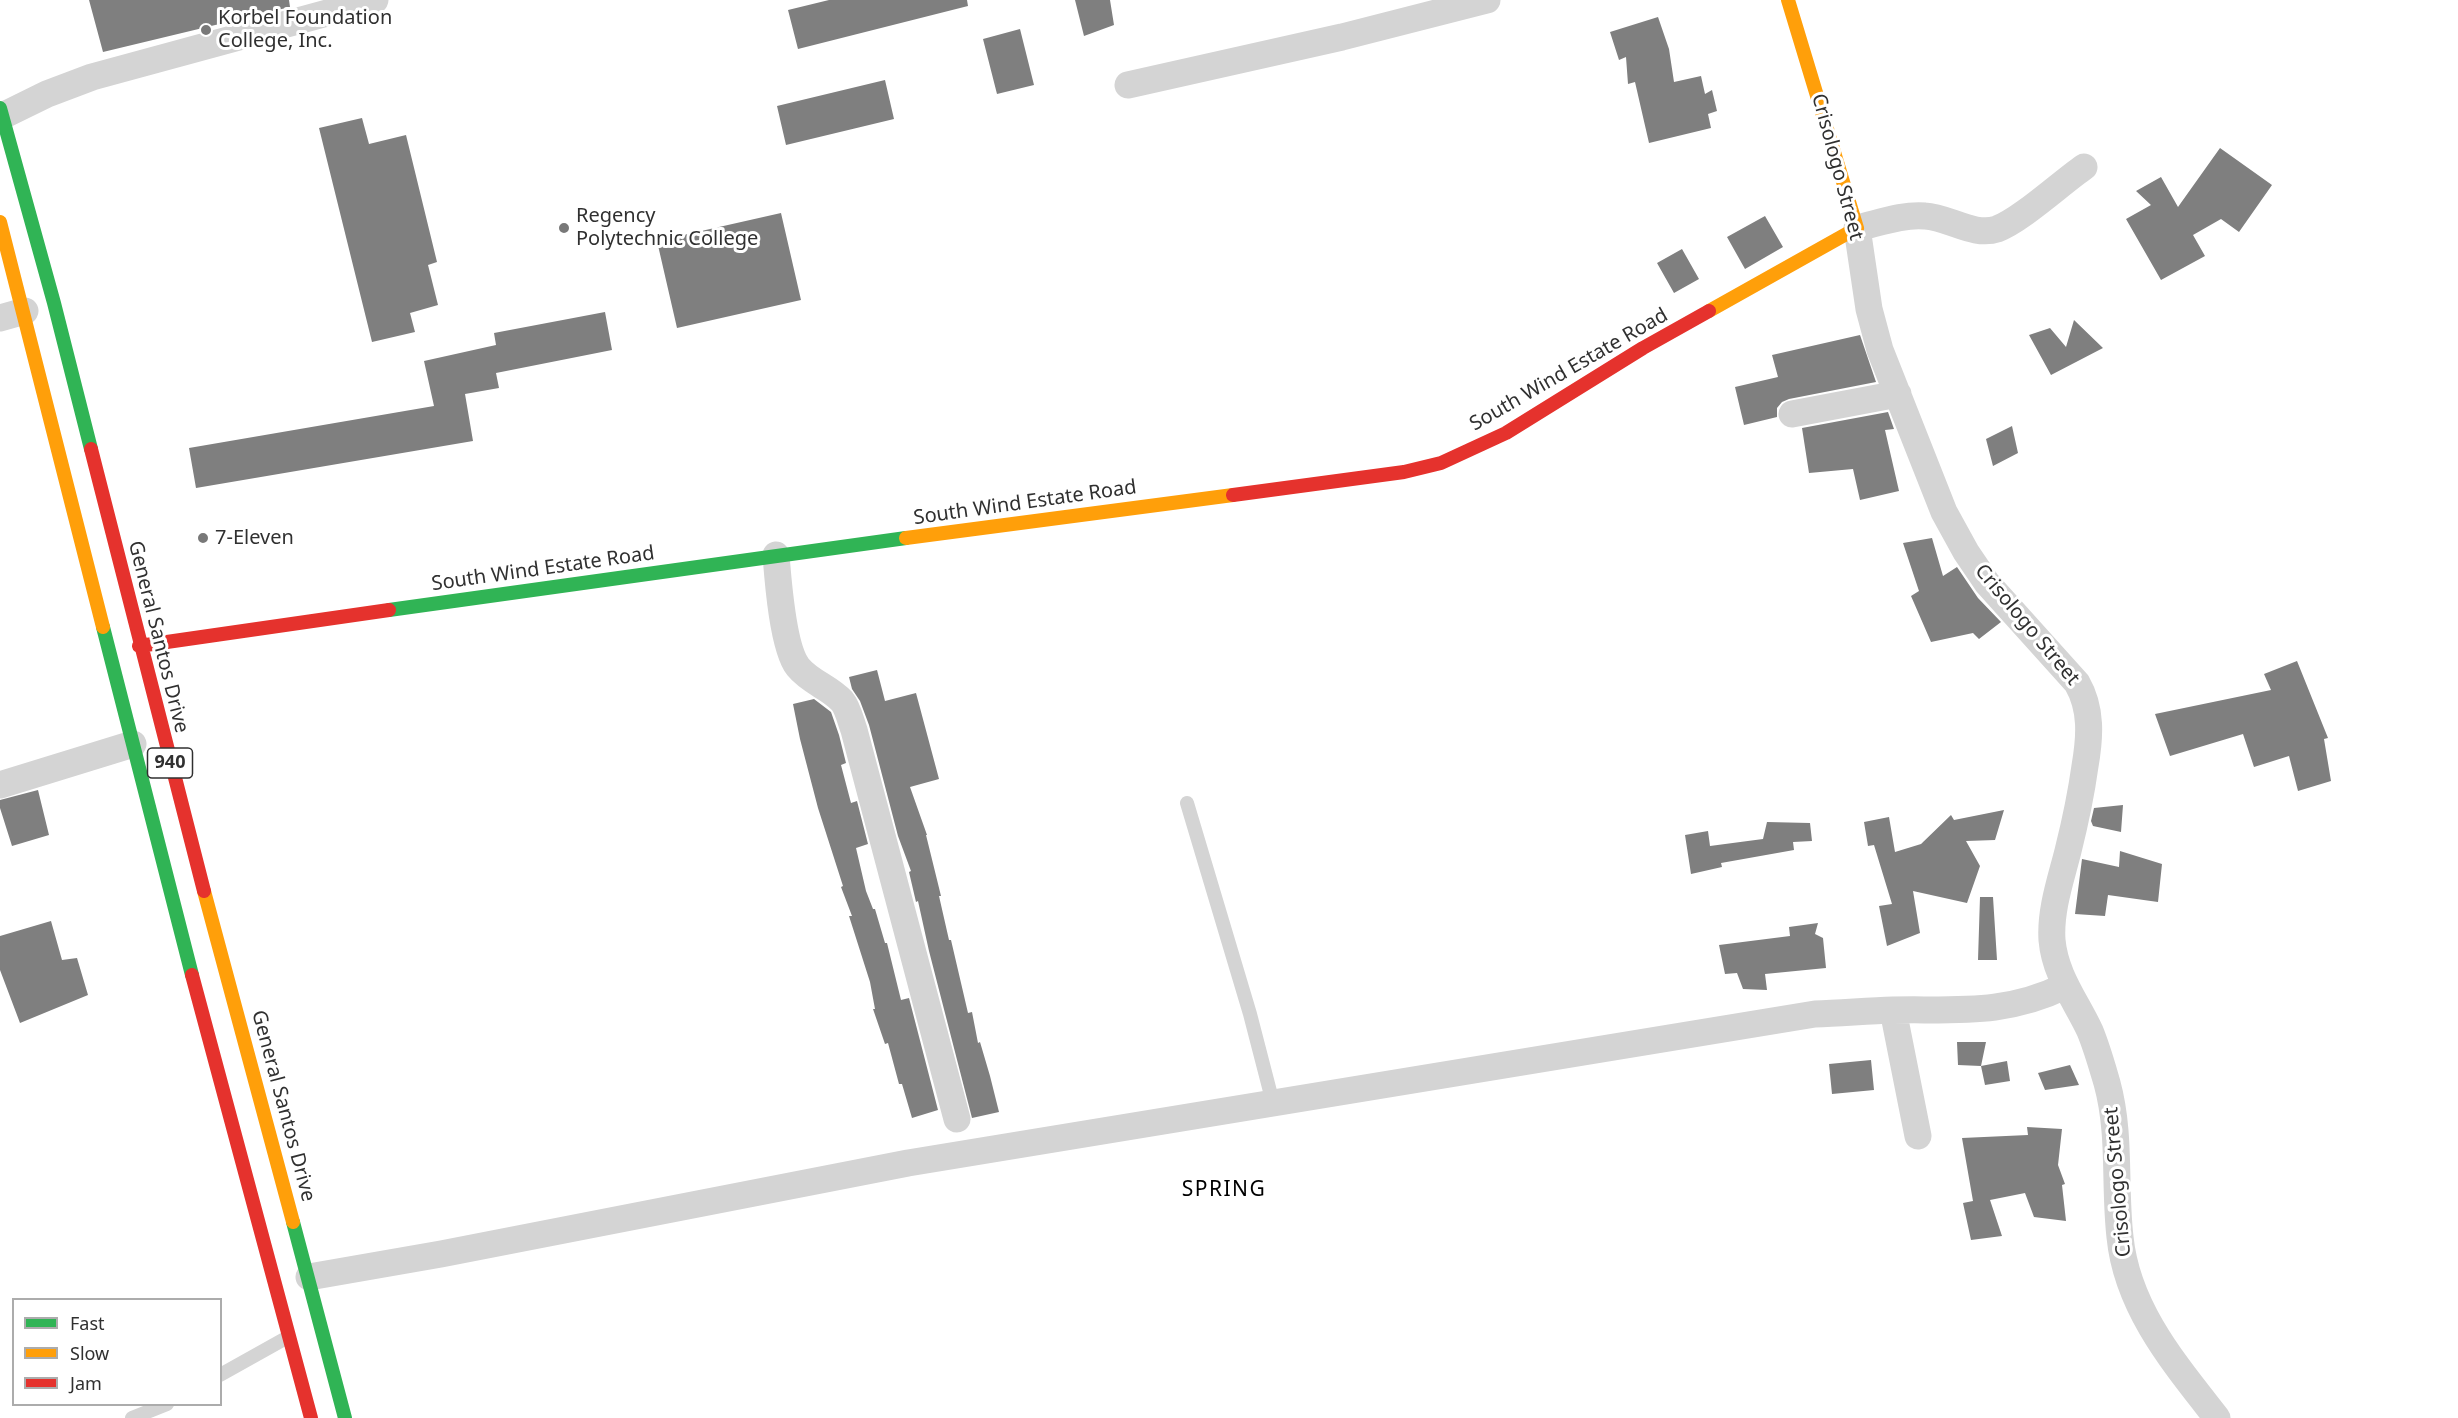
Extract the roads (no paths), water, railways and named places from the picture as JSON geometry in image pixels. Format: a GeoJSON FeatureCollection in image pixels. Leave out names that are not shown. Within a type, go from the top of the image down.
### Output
{"type":"FeatureCollection","features":[{"type":"Feature","properties":{"kind":"main road","name":"Crisologo Street"},"geometry":{"type":"LineString","coordinates":[[1788,0],[1857,228]]}},
{"type":"Feature","properties":{"kind":"main road","name":"General Santos Drive"},"geometry":{"type":"LineString","coordinates":[[1,112],[90,440],[139,646],[345,1418]]}},
{"type":"Feature","properties":{"kind":"main road","name":"940"},"geometry":{"type":"LineString","coordinates":[[0,222],[12,315],[134,744],[273,1286],[311,1418]]}},
{"type":"Feature","properties":{"kind":"main road","name":"South Wind Estate Road"},"geometry":{"type":"LineString","coordinates":[[139,646],[776,555],[1404,472],[1441,463],[1506,433],[1642,348],[1857,228]]}},
{"type":"Feature","properties":{"kind":"street"},"geometry":{"type":"LineString","coordinates":[[1,112],[92,77],[375,0]]}},
{"type":"Feature","properties":{"kind":"street"},"geometry":{"type":"LineString","coordinates":[[1128,85],[1342,37],[1487,0]]}},
{"type":"Feature","properties":{"kind":"street"},"geometry":{"type":"LineString","coordinates":[[1857,228],[1912,215],[1946,219],[1972,229],[1996,229],[2012,221],[2084,167]]}},
{"type":"Feature","properties":{"kind":"street","name":"Crisologo Street"},"geometry":{"type":"LineString","coordinates":[[1857,228],[1869,309],[1880,350],[1944,512],[1966,552],[1987,583],[2077,682],[2085,696],[2089,718],[2089,743],[2079,807],[2055,902],[2053,923],[2056,962],[2065,986],[2090,1032],[2113,1104],[2118,1155],[2120,1236],[2127,1275],[2144,1315],[2180,1370],[2217,1418]]}},
{"type":"Feature","properties":{"kind":"street"},"geometry":{"type":"LineString","coordinates":[[1792,414],[1898,394]]}},
{"type":"Feature","properties":{"kind":"street"},"geometry":{"type":"LineString","coordinates":[[776,555],[779,593],[789,643],[797,666],[809,678],[843,702],[854,730],[957,1119]]}},
{"type":"Feature","properties":{"kind":"street"},"geometry":{"type":"LineString","coordinates":[[0,785],[134,744]]}},
{"type":"Feature","properties":{"kind":"street"},"geometry":{"type":"LineString","coordinates":[[309,1277],[441,1254],[908,1164],[1273,1103],[1815,1014],[2013,1006],[2039,999],[2065,986]]}},
{"type":"Feature","properties":{"kind":"street"},"geometry":{"type":"LineString","coordinates":[[1893,1010],[1917,1136]]}},
{"type":"Feature","properties":{"kind":"lane"},"geometry":{"type":"LineString","coordinates":[[1187,803],[1250,1014],[1273,1103]]}},
{"type":"Feature","properties":{"kind":"lane"},"geometry":{"type":"LineString","coordinates":[[222,1374],[288,1337]]}},
{"type":"Feature","properties":{"kind":"lane"},"geometry":{"type":"LineString","coordinates":[[132,1418],[163,1406]]}},
{"type":"Feature","properties":{"kind":"place","name":"Korbel Foundation College, Inc."},"geometry":{"type":"Point","coordinates":[206,30]}},
{"type":"Feature","properties":{"kind":"place","name":"Regency Polytechnic College"},"geometry":{"type":"Point","coordinates":[564,228]}},
{"type":"Feature","properties":{"kind":"place","name":"7-Eleven"},"geometry":{"type":"Point","coordinates":[203,538]}},
{"type":"Feature","properties":{"kind":"district","name":"SPRING"},"geometry":{"type":"Point","coordinates":[1224,1190]}}]}
